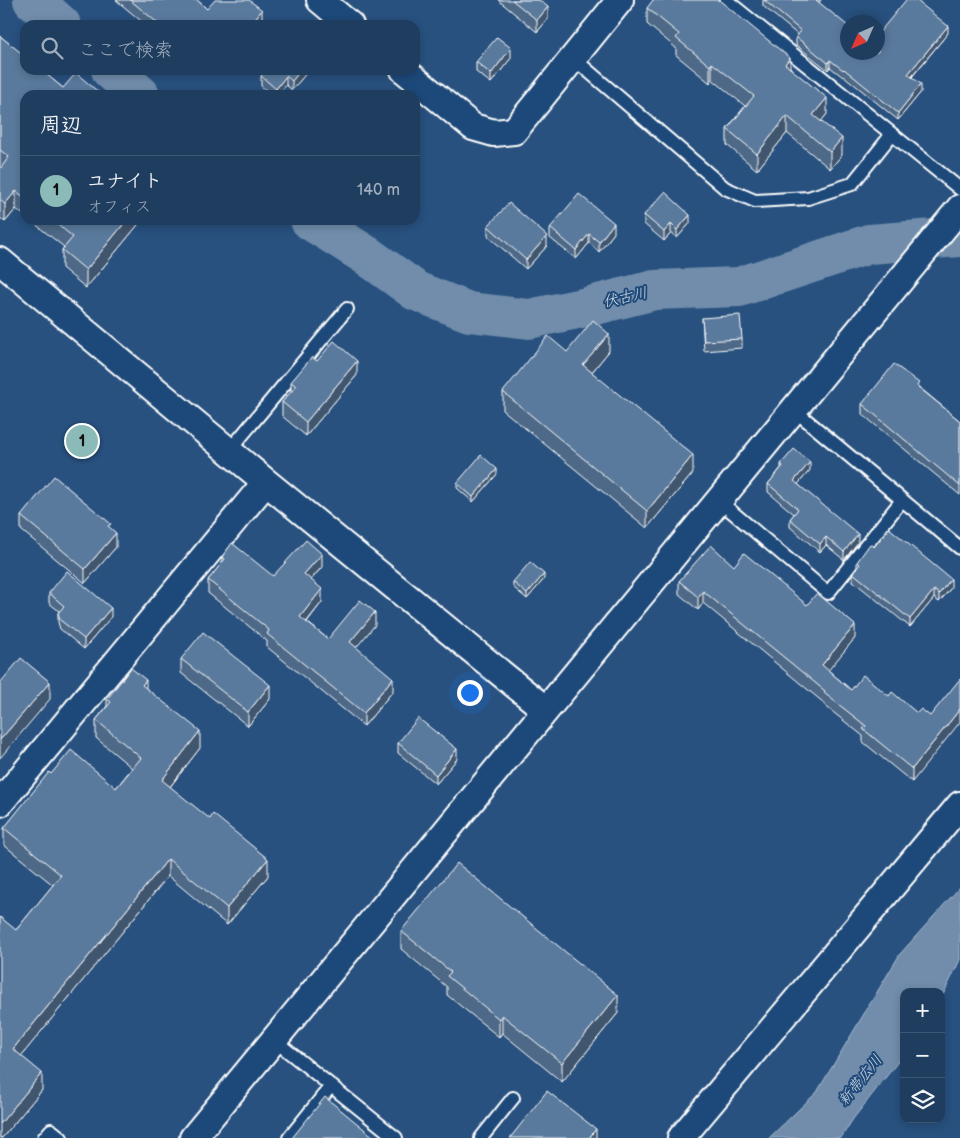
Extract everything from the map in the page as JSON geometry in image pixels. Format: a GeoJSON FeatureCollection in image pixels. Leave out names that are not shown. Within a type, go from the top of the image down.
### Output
{"type":"FeatureCollection","features":[{"type":"Feature","properties":{"kind":"street"},"geometry":{"type":"LineString","coordinates":[[320,0],[344,20]]}},
{"type":"Feature","properties":{"kind":"street"},"geometry":{"type":"LineString","coordinates":[[410,75],[473,127],[494,133],[514,131],[620,0]]}},
{"type":"Feature","properties":{"kind":"street"},"geometry":{"type":"LineString","coordinates":[[200,1136],[274,1040],[960,208]]}},
{"type":"Feature","properties":{"kind":"street"},"geometry":{"type":"LineString","coordinates":[[3,270],[229,451],[546,710]]}},
{"type":"Feature","properties":{"kind":"street"},"geometry":{"type":"LineString","coordinates":[[0,803],[266,482]]}},
{"type":"Feature","properties":{"kind":"street"},"geometry":{"type":"LineString","coordinates":[[681,1138],[960,805]]}},
{"type":"Feature","properties":{"kind":"lane"},"geometry":{"type":"LineString","coordinates":[[726,0],[960,189]]}},
{"type":"Feature","properties":{"kind":"lane"},"geometry":{"type":"LineString","coordinates":[[573,58],[725,188],[755,201],[808,198],[852,184],[892,134]]}},
{"type":"Feature","properties":{"kind":"lane"},"geometry":{"type":"LineString","coordinates":[[229,451],[347,309]]}},
{"type":"Feature","properties":{"kind":"lane"},"geometry":{"type":"LineString","coordinates":[[793,410],[960,548]]}},
{"type":"Feature","properties":{"kind":"lane"},"geometry":{"type":"LineString","coordinates":[[718,500],[828,593],[902,500]]}},
{"type":"Feature","properties":{"kind":"lane"},"geometry":{"type":"LineString","coordinates":[[274,1040],[396,1138]]}},
{"type":"Feature","properties":{"kind":"lane"},"geometry":{"type":"LineString","coordinates":[[289,1138],[331,1086]]}},
{"type":"Feature","properties":{"kind":"lane"},"geometry":{"type":"LineString","coordinates":[[481,1138],[513,1098]]}},
{"type":"Feature","properties":{"kind":"lane"},"geometry":{"type":"LineString","coordinates":[[44,1138],[51,1130],[61,1138]]}},
{"type":"Feature","properties":{"kind":"water","name":"新帯広川"},"geometry":{"type":"Polygon","coordinates":[[[960,887],[960,960],[945,991],[945,988],[900,988],[900,1059],[853,1119],[841,1138],[769,1138],[817,1092],[900,954],[960,887]]]}},
{"type":"Feature","properties":{"kind":"building"},"geometry":{"type":"Polygon","coordinates":[[[130,0],[197,0],[207,9],[215,0],[249,0],[262,10],[254,20],[154,20],[130,0]]]}},
{"type":"Feature","properties":{"kind":"building"},"geometry":{"type":"Polygon","coordinates":[[[512,0],[539,0],[548,7],[537,20],[512,0]]]}},
{"type":"Feature","properties":{"kind":"building"},"geometry":{"type":"Polygon","coordinates":[[[653,0],[719,0],[790,58],[785,64],[827,98],[813,115],[842,138],[830,152],[787,116],[757,154],[727,129],[754,96],[712,63],[710,66],[676,38],[679,34],[647,8],[653,0]]]}},
{"type":"Feature","properties":{"kind":"building"},"geometry":{"type":"Polygon","coordinates":[[[764,0],[816,0],[840,20],[840,60],[885,60],[885,26],[906,0],[916,0],[948,26],[908,74],[921,84],[898,113],[844,69],[830,60],[828,63],[796,37],[801,31],[764,0]]]}},
{"type":"Feature","properties":{"kind":"building"},"geometry":{"type":"Polygon","coordinates":[[[0,36],[20,52],[20,75],[47,75],[63,88],[74,75],[78,75],[96,90],[20,90],[20,194],[16,191],[5,204],[0,200],[0,169],[9,157],[0,150],[0,36]]]}},
{"type":"Feature","properties":{"kind":"building"},"geometry":{"type":"Polygon","coordinates":[[[497,37],[511,48],[491,74],[476,62],[497,37]]]}},
{"type":"Feature","properties":{"kind":"building"},"geometry":{"type":"Polygon","coordinates":[[[297,75],[292,81],[286,76],[276,89],[261,76],[297,75]]]}},
{"type":"Feature","properties":{"kind":"building"},"geometry":{"type":"Polygon","coordinates":[[[665,192],[690,215],[677,230],[671,224],[664,232],[644,215],[665,192]]]}},
{"type":"Feature","properties":{"kind":"building"},"geometry":{"type":"Polygon","coordinates":[[[579,194],[614,223],[599,242],[589,234],[576,250],[550,228],[579,194]]]}},
{"type":"Feature","properties":{"kind":"building"},"geometry":{"type":"Polygon","coordinates":[[[509,203],[547,236],[526,260],[488,226],[509,203]]]}},
{"type":"Feature","properties":{"kind":"building"},"geometry":{"type":"Polygon","coordinates":[[[58,225],[123,225],[86,270],[62,250],[73,237],[58,225]]]}},
{"type":"Feature","properties":{"kind":"building"},"geometry":{"type":"Polygon","coordinates":[[[740,315],[742,339],[704,341],[702,318],[740,315]]]}},
{"type":"Feature","properties":{"kind":"building"},"geometry":{"type":"Polygon","coordinates":[[[593,320],[609,334],[583,365],[693,455],[647,511],[503,392],[548,336],[567,352],[593,320]]]}},
{"type":"Feature","properties":{"kind":"building"},"geometry":{"type":"Polygon","coordinates":[[[334,341],[357,361],[306,422],[282,402],[296,386],[291,382],[312,357],[317,361],[334,341]]]}},
{"type":"Feature","properties":{"kind":"building"},"geometry":{"type":"Polygon","coordinates":[[[894,364],[919,383],[917,386],[960,421],[960,486],[862,404],[894,364]]]}},
{"type":"Feature","properties":{"kind":"building"},"geometry":{"type":"Polygon","coordinates":[[[794,449],[810,462],[794,481],[858,534],[844,552],[826,537],[820,544],[790,519],[798,509],[768,484],[794,449]]]}},
{"type":"Feature","properties":{"kind":"building"},"geometry":{"type":"Polygon","coordinates":[[[481,455],[497,469],[473,497],[457,483],[481,455]]]}},
{"type":"Feature","properties":{"kind":"building"},"geometry":{"type":"Polygon","coordinates":[[[54,476],[111,524],[108,526],[116,533],[85,569],[21,516],[54,476]]]}},
{"type":"Feature","properties":{"kind":"building"},"geometry":{"type":"Polygon","coordinates":[[[889,528],[951,579],[939,594],[934,590],[910,619],[853,573],[860,564],[857,562],[870,544],[874,547],[889,528]]]}},
{"type":"Feature","properties":{"kind":"building"},"geometry":{"type":"Polygon","coordinates":[[[306,540],[322,554],[304,574],[322,589],[300,617],[328,639],[360,600],[375,612],[350,642],[393,678],[364,713],[267,634],[269,630],[208,580],[225,559],[222,557],[232,543],[273,576],[306,540]]]}},
{"type":"Feature","properties":{"kind":"building"},"geometry":{"type":"Polygon","coordinates":[[[711,545],[734,566],[744,553],[807,605],[817,593],[855,625],[822,665],[851,690],[863,675],[889,696],[892,692],[917,713],[921,709],[930,716],[960,679],[960,709],[912,769],[863,729],[866,726],[824,693],[825,691],[703,591],[698,597],[679,581],[711,545]]]}},
{"type":"Feature","properties":{"kind":"building"},"geometry":{"type":"Polygon","coordinates":[[[530,562],[544,574],[527,594],[513,582],[530,562]]]}},
{"type":"Feature","properties":{"kind":"building"},"geometry":{"type":"Polygon","coordinates":[[[67,571],[111,608],[84,639],[60,620],[58,613],[64,606],[49,593],[67,571]]]}},
{"type":"Feature","properties":{"kind":"building"},"geometry":{"type":"Polygon","coordinates":[[[203,632],[270,685],[248,712],[181,659],[203,632]]]}},
{"type":"Feature","properties":{"kind":"building"},"geometry":{"type":"Polygon","coordinates":[[[21,658],[50,682],[0,740],[0,683],[21,658]]]}},
{"type":"Feature","properties":{"kind":"building"},"geometry":{"type":"Polygon","coordinates":[[[131,668],[146,680],[142,685],[200,731],[162,780],[210,819],[213,814],[268,859],[227,908],[168,859],[13,1049],[42,1073],[0,1124],[0,917],[16,930],[61,875],[4,828],[49,772],[51,774],[71,750],[116,788],[141,758],[96,720],[111,702],[107,699],[131,668]]]}},
{"type":"Feature","properties":{"kind":"building"},"geometry":{"type":"Polygon","coordinates":[[[418,718],[457,749],[436,775],[398,743],[418,718]]]}},
{"type":"Feature","properties":{"kind":"building"},"geometry":{"type":"Polygon","coordinates":[[[457,863],[618,995],[562,1063],[502,1015],[499,1019],[447,976],[451,972],[401,931],[457,863]]]}},
{"type":"Feature","properties":{"kind":"building"},"geometry":{"type":"Polygon","coordinates":[[[547,1091],[596,1129],[589,1138],[510,1138],[547,1091]]]}},
{"type":"Feature","properties":{"kind":"building"},"geometry":{"type":"Polygon","coordinates":[[[325,1097],[375,1138],[292,1138],[325,1097]]]}},
{"type":"Feature","properties":{"kind":"waterway","name":"伏古川"},"geometry":{"type":"LineString","coordinates":[[33,0],[55,20]]}},
{"type":"Feature","properties":{"kind":"waterway","name":"伏古川"},"geometry":{"type":"LineString","coordinates":[[117,75],[134,90]]}},
{"type":"Feature","properties":{"kind":"waterway","name":"伏古川"},"geometry":{"type":"LineString","coordinates":[[318,225],[369,257],[416,291],[469,312],[529,319],[654,290],[739,287],[869,244],[960,237]]}},
{"type":"Feature","properties":{"kind":"place","name":"ユナイト"},"geometry":{"type":"Point","coordinates":[82,441]}}]}
